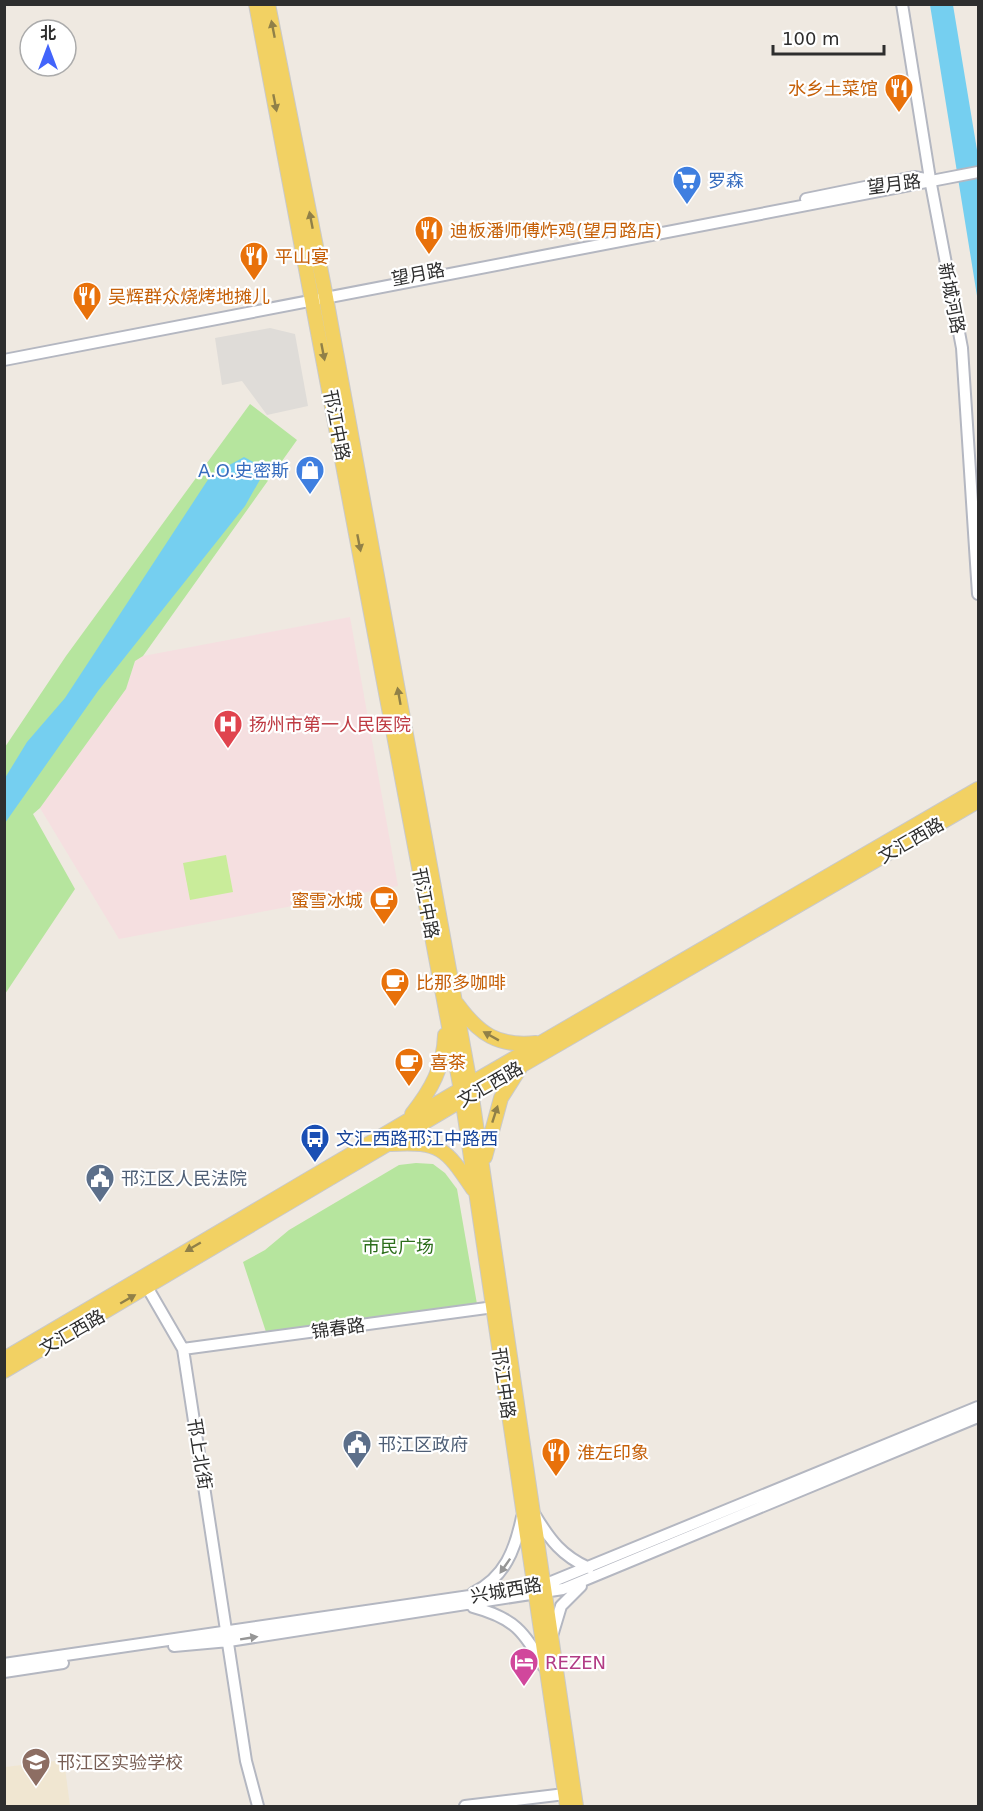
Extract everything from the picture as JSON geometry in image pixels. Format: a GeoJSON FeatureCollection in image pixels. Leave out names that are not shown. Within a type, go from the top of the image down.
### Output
{"type":"FeatureCollection","features":[{"type":"Feature","properties":{"kind":"main road","name":"邗江中路"},"geometry":{"type":"LineString","coordinates":[[256,4],[319,296]]}},
{"type":"Feature","properties":{"kind":"main road","name":"邗江中路"},"geometry":{"type":"LineString","coordinates":[[268,4],[319,296],[466,1092],[483,1168],[528,1512]]}},
{"type":"Feature","properties":{"kind":"main road","name":"文汇西路"},"geometry":{"type":"LineString","coordinates":[[4,1359],[144,1283],[388,1144],[541,1042],[978,789]]}},
{"type":"Feature","properties":{"kind":"main road","name":"文汇西路"},"geometry":{"type":"LineString","coordinates":[[4,1371],[405,1122],[522,1065],[978,801]]}},
{"type":"Feature","properties":{"kind":"main road"},"geometry":{"type":"LineString","coordinates":[[450,1003],[491,1038],[514,1046],[541,1042]]}},
{"type":"Feature","properties":{"kind":"main road"},"geometry":{"type":"LineString","coordinates":[[405,1122],[426,1096],[439,1073],[445,1049],[450,1003]]}},
{"type":"Feature","properties":{"kind":"main road"},"geometry":{"type":"LineString","coordinates":[[483,1168],[492,1123],[501,1098],[522,1065]]}},
{"type":"Feature","properties":{"kind":"main road","name":"邗江中路"},"geometry":{"type":"LineString","coordinates":[[466,1092],[476,1193],[540,1590],[547,1672],[566,1800]]}},
{"type":"Feature","properties":{"kind":"main road"},"geometry":{"type":"LineString","coordinates":[[388,1144],[420,1142],[439,1147],[457,1164],[476,1193]]}},
{"type":"Feature","properties":{"kind":"main road","name":"邗江中路"},"geometry":{"type":"LineString","coordinates":[[540,1590],[552,1636],[576,1806]]}},
{"type":"Feature","properties":{"kind":"street","name":"新城河路"},"geometry":{"type":"LineString","coordinates":[[902,4],[930,179],[962,348],[978,594]]}},
{"type":"Feature","properties":{"kind":"street","name":"望月路"},"geometry":{"type":"LineString","coordinates":[[4,353],[915,185],[930,179],[978,172]]}},
{"type":"Feature","properties":{"kind":"street","name":"望月路"},"geometry":{"type":"LineString","coordinates":[[4,360],[319,296]]}},
{"type":"Feature","properties":{"kind":"street"},"geometry":{"type":"LineString","coordinates":[[967,422],[978,421]]}},
{"type":"Feature","properties":{"kind":"street","name":"邗上北街"},"geometry":{"type":"LineString","coordinates":[[144,1283],[183,1348],[246,1761],[258,1806]]}},
{"type":"Feature","properties":{"kind":"street","name":"锦春路"},"geometry":{"type":"LineString","coordinates":[[183,1348],[494,1307]]}},
{"type":"Feature","properties":{"kind":"street","name":"兴城西路"},"geometry":{"type":"LineString","coordinates":[[590,1573],[978,1407]]}},
{"type":"Feature","properties":{"kind":"street","name":"兴城西路"},"geometry":{"type":"LineString","coordinates":[[4,1664],[228,1636],[540,1590],[590,1573],[978,1417]]}},
{"type":"Feature","properties":{"kind":"street"},"geometry":{"type":"LineString","coordinates":[[528,1512],[554,1546],[590,1573],[561,1606],[552,1636]]}},
{"type":"Feature","properties":{"kind":"street"},"geometry":{"type":"LineString","coordinates":[[463,1602],[486,1586],[503,1570],[516,1548],[528,1512]]}},
{"type":"Feature","properties":{"kind":"street"},"geometry":{"type":"LineString","coordinates":[[463,1602],[497,1613],[517,1625],[547,1672]]}},
{"type":"Feature","properties":{"kind":"street","name":"兴城西路"},"geometry":{"type":"LineString","coordinates":[[4,1672],[228,1636]]}},
{"type":"Feature","properties":{"kind":"street"},"geometry":{"type":"LineString","coordinates":[[465,1806],[566,1800]]}},
{"type":"Feature","properties":{"kind":"shaded area"},"geometry":{"type":"Polygon","coordinates":[[[270,328],[295,334],[308,406],[267,415],[242,381],[222,385],[215,338],[270,328]]]}},
{"type":"Feature","properties":{"kind":"shaded area","name":"扬州市第一人民医院"},"geometry":{"type":"Polygon","coordinates":[[[350,617],[398,886],[119,939],[40,808],[126,689],[135,661],[143,656],[350,617]]]}},
{"type":"Feature","properties":{"kind":"shaded area","name":"邗江区实验学校"},"geometry":{"type":"Polygon","coordinates":[[[64,1760],[70,1806],[5,1806],[5,1767],[64,1760]]]}},
{"type":"Feature","properties":{"kind":"green space"},"geometry":{"type":"Polygon","coordinates":[[[250,404],[297,440],[143,656],[135,661],[126,689],[40,808],[33,814],[75,889],[5,994],[5,747],[66,656],[250,404]]]}},
{"type":"Feature","properties":{"kind":"green space"},"geometry":{"type":"Polygon","coordinates":[[[226,855],[233,892],[190,900],[183,863],[226,855]]]}},
{"type":"Feature","properties":{"kind":"green space","name":"市民广场"},"geometry":{"type":"Polygon","coordinates":[[[433,1164],[445,1173],[457,1189],[477,1304],[267,1335],[243,1262],[265,1250],[289,1230],[399,1165],[433,1164]]]}},
{"type":"Feature","properties":{"kind":"water"},"geometry":{"type":"Polygon","coordinates":[[[930,5],[953,5],[978,156],[978,302],[930,5]]]}},
{"type":"Feature","properties":{"kind":"water"},"geometry":{"type":"Polygon","coordinates":[[[244,457],[266,469],[245,506],[98,691],[5,823],[5,778],[27,742],[65,698],[211,475],[244,457]]]}},
{"type":"Feature","properties":{"kind":"place","name":"水乡土菜馆"},"geometry":{"type":"Point","coordinates":[899,114]}},
{"type":"Feature","properties":{"kind":"place","name":"罗森"},"geometry":{"type":"Point","coordinates":[687,206]}},
{"type":"Feature","properties":{"kind":"place","name":"迪板潘师傅炸鸡(望月路店)"},"geometry":{"type":"Point","coordinates":[429,256]}},
{"type":"Feature","properties":{"kind":"place","name":"平山宴"},"geometry":{"type":"Point","coordinates":[254,282]}},
{"type":"Feature","properties":{"kind":"place","name":"吴辉群众烧烤地摊儿"},"geometry":{"type":"Point","coordinates":[87,322]}},
{"type":"Feature","properties":{"kind":"place","name":"A.O.史密斯"},"geometry":{"type":"Point","coordinates":[310,496]}},
{"type":"Feature","properties":{"kind":"place","name":"扬州市第一人民医院"},"geometry":{"type":"Point","coordinates":[228,750]}},
{"type":"Feature","properties":{"kind":"place","name":"蜜雪冰城"},"geometry":{"type":"Point","coordinates":[384,926]}},
{"type":"Feature","properties":{"kind":"place","name":"比那多咖啡"},"geometry":{"type":"Point","coordinates":[395,1008]}},
{"type":"Feature","properties":{"kind":"place","name":"喜茶"},"geometry":{"type":"Point","coordinates":[409,1088]}},
{"type":"Feature","properties":{"kind":"place","name":"文汇西路邗江中路西"},"geometry":{"type":"Point","coordinates":[315,1164]}},
{"type":"Feature","properties":{"kind":"place","name":"邗江区人民法院"},"geometry":{"type":"Point","coordinates":[100,1204]}},
{"type":"Feature","properties":{"kind":"place","name":"邗江区政府"},"geometry":{"type":"Point","coordinates":[357,1470]}},
{"type":"Feature","properties":{"kind":"place","name":"淮左印象"},"geometry":{"type":"Point","coordinates":[556,1478]}},
{"type":"Feature","properties":{"kind":"place","name":"REZEN"},"geometry":{"type":"Point","coordinates":[524,1688]}},
{"type":"Feature","properties":{"kind":"place","name":"邗江区实验学校"},"geometry":{"type":"Point","coordinates":[36,1788]}}]}
